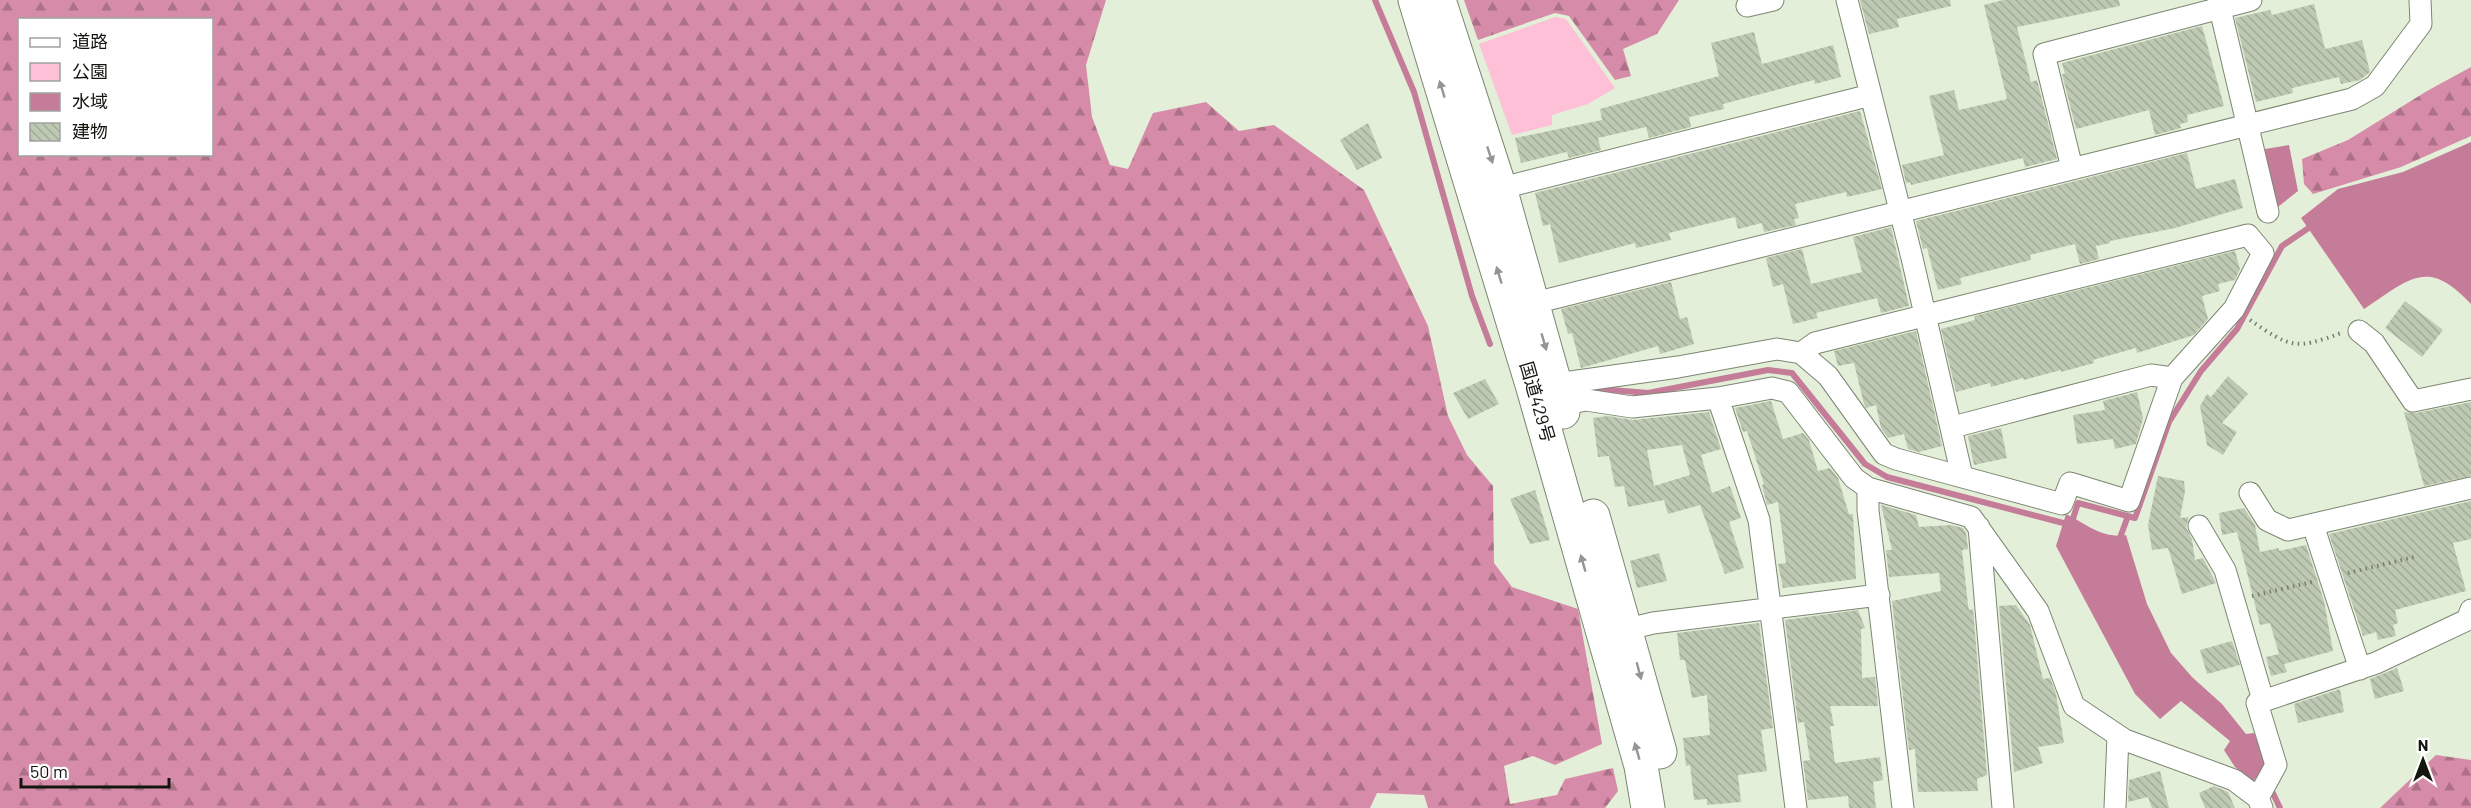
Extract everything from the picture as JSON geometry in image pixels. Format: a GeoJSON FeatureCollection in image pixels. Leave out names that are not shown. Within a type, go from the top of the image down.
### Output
{"type":"FeatureCollection","features":[{"type":"Feature","properties":{"kind":"highway","name":"国道429号"},"geometry":{"type":"LineString","coordinates":[[1415,0],[1487,191]]}},
{"type":"Feature","properties":{"kind":"highway","name":"国道429号"},"geometry":{"type":"LineString","coordinates":[[1438,0],[1487,191],[1616,632],[1659,747],[1671,808]]}},
{"type":"Feature","properties":{"kind":"highway","name":"国道429号"},"geometry":{"type":"LineString","coordinates":[[1616,632],[1648,808]]}},
{"type":"Feature","properties":{"kind":"street"},"geometry":{"type":"LineString","coordinates":[[1747,6],[1773,0]]}},
{"type":"Feature","properties":{"kind":"street"},"geometry":{"type":"LineString","coordinates":[[1847,0],[1926,315],[1953,427],[1962,476]]}},
{"type":"Feature","properties":{"kind":"street"},"geometry":{"type":"LineString","coordinates":[[2072,168],[2044,54],[2219,4],[2251,0]]}},
{"type":"Feature","properties":{"kind":"street"},"geometry":{"type":"LineString","coordinates":[[1522,306],[2352,99],[2375,86],[2421,24],[2420,0]]}},
{"type":"Feature","properties":{"kind":"street"},"geometry":{"type":"LineString","coordinates":[[2219,4],[2268,212]]}},
{"type":"Feature","properties":{"kind":"street"},"geometry":{"type":"LineString","coordinates":[[1487,191],[1871,95]]}},
{"type":"Feature","properties":{"kind":"street"},"geometry":{"type":"LineString","coordinates":[[1547,396],[1678,367],[1777,349],[1801,353],[1828,376],[1884,454],[2062,504],[2070,483],[2129,501],[2172,378],[2234,309],[2263,253],[2248,235],[1815,343],[1801,353]]}},
{"type":"Feature","properties":{"kind":"street"},"geometry":{"type":"LineString","coordinates":[[2359,331],[2374,343],[2413,401],[2471,389]]}},
{"type":"Feature","properties":{"kind":"street"},"geometry":{"type":"LineString","coordinates":[[1953,427],[2151,375],[2172,378]]}},
{"type":"Feature","properties":{"kind":"street"},"geometry":{"type":"LineString","coordinates":[[1547,396],[1586,399],[1632,407],[1718,398],[1772,388],[1788,392],[1854,478],[1868,488],[1971,517],[2038,611],[2074,706],[2118,736],[2234,780],[2260,800],[2276,765],[2257,703],[2360,669],[2467,620],[2471,610]]}},
{"type":"Feature","properties":{"kind":"street"},"geometry":{"type":"LineString","coordinates":[[1718,398],[1759,520],[1796,808]]}},
{"type":"Feature","properties":{"kind":"street"},"geometry":{"type":"LineString","coordinates":[[1868,488],[1868,510],[1903,808]]}},
{"type":"Feature","properties":{"kind":"street"},"geometry":{"type":"LineString","coordinates":[[2250,493],[2267,520],[2288,530],[2471,488]]}},
{"type":"Feature","properties":{"kind":"street"},"geometry":{"type":"LineString","coordinates":[[2313,525],[2360,669]]}},
{"type":"Feature","properties":{"kind":"street"},"geometry":{"type":"LineString","coordinates":[[1979,526],[2003,808]]}},
{"type":"Feature","properties":{"kind":"street"},"geometry":{"type":"LineString","coordinates":[[2199,526],[2225,570],[2263,700]]}},
{"type":"Feature","properties":{"kind":"street"},"geometry":{"type":"LineString","coordinates":[[1616,632],[1653,623],[1879,595]]}},
{"type":"Feature","properties":{"kind":"street"},"geometry":{"type":"LineString","coordinates":[[2115,808],[2118,736]]}},
{"type":"Feature","properties":{"kind":"path"},"geometry":{"type":"LineString","coordinates":[[2252,322],[2291,344],[2312,345],[2352,329],[2359,331]]}},
{"type":"Feature","properties":{"kind":"green space"},"geometry":{"type":"Polygon","coordinates":[[[0,0],[1106,0],[1086,65],[1092,117],[1110,165],[1128,169],[1153,113],[1206,102],[1239,131],[1274,125],[1364,190],[1428,326],[1448,416],[1467,455],[1493,486],[1494,563],[1512,587],[1578,609],[1602,744],[1555,765],[1533,756],[1504,766],[1510,804],[1557,795],[1565,779],[1613,768],[1618,791],[1605,808],[1428,808],[1424,795],[1377,793],[1370,808],[0,808],[0,0]]]}},
{"type":"Feature","properties":{"kind":"green space"},"geometry":{"type":"Polygon","coordinates":[[[1464,0],[1679,0],[1657,34],[1623,49],[1631,76],[1615,80],[1569,16],[1555,13],[1478,40],[1464,0]]]}},
{"type":"Feature","properties":{"kind":"green space"},"geometry":{"type":"Polygon","coordinates":[[[1555,17],[1566,19],[1615,88],[1588,104],[1552,115],[1552,125],[1512,135],[1479,44],[1555,17]]]}},
{"type":"Feature","properties":{"kind":"green space"},"geometry":{"type":"Polygon","coordinates":[[[2471,67],[2471,136],[2401,167],[2313,194],[2304,184],[2302,159],[2348,140],[2427,91],[2471,67]]]}},
{"type":"Feature","properties":{"kind":"green space"},"geometry":{"type":"Polygon","coordinates":[[[2436,755],[2471,760],[2471,808],[2380,808],[2436,755]]]}},
{"type":"Feature","properties":{"kind":"water"},"geometry":{"type":"Polygon","coordinates":[[[2471,142],[2471,304],[2456,289],[2430,277],[2406,282],[2364,309],[2301,218],[2338,189],[2403,172],[2471,142]]]}},
{"type":"Feature","properties":{"kind":"water"},"geometry":{"type":"Polygon","coordinates":[[[2289,145],[2298,191],[2274,210],[2259,150],[2289,145]]]}},
{"type":"Feature","properties":{"kind":"water"},"geometry":{"type":"Polygon","coordinates":[[[2066,514],[2102,533],[2126,535],[2147,604],[2171,653],[2192,677],[2222,704],[2246,734],[2254,733],[2267,762],[2253,782],[2235,767],[2224,750],[2230,741],[2181,701],[2160,719],[2135,694],[2056,546],[2066,514]]]}},
{"type":"Feature","properties":{"kind":"building"},"geometry":{"type":"Polygon","coordinates":[[[1860,0],[1950,0],[1951,6],[1897,19],[1899,27],[1869,34],[1860,0]]]}},
{"type":"Feature","properties":{"kind":"building"},"geometry":{"type":"Polygon","coordinates":[[[2003,0],[2119,0],[2120,6],[2017,27],[2031,82],[2037,80],[2057,159],[2025,167],[2023,158],[1911,185],[1910,182],[1906,183],[1902,165],[1944,155],[1929,96],[1954,90],[1959,110],[2007,99],[1984,5],[2003,0]]]}},
{"type":"Feature","properties":{"kind":"building"},"geometry":{"type":"Polygon","coordinates":[[[2314,4],[2325,49],[2362,40],[2370,72],[2360,80],[2341,84],[2339,77],[2292,88],[2293,93],[2256,102],[2235,18],[2270,10],[2272,15],[2314,4]]]}},
{"type":"Feature","properties":{"kind":"building"},"geometry":{"type":"Polygon","coordinates":[[[2202,26],[2224,106],[2187,115],[2188,122],[2180,124],[2181,128],[2155,135],[2149,110],[2076,129],[2062,74],[2065,74],[2062,63],[2202,26]]]}},
{"type":"Feature","properties":{"kind":"building"},"geometry":{"type":"Polygon","coordinates":[[[1754,32],[1762,64],[1833,45],[1841,77],[1815,84],[1814,80],[1723,104],[1724,109],[1689,117],[1691,127],[1649,138],[1646,127],[1598,138],[1601,150],[1569,158],[1567,152],[1521,163],[1515,138],[1602,120],[1600,109],[1719,76],[1711,43],[1754,32]]]}},
{"type":"Feature","properties":{"kind":"building"},"geometry":{"type":"Polygon","coordinates":[[[1860,111],[1882,189],[1847,197],[1846,192],[1795,204],[1799,218],[1794,219],[1796,225],[1764,232],[1762,223],[1738,229],[1735,217],[1669,233],[1671,240],[1636,248],[1635,243],[1559,263],[1550,224],[1543,226],[1535,193],[1860,111]]]}},
{"type":"Feature","properties":{"kind":"building"},"geometry":{"type":"Polygon","coordinates":[[[1368,123],[1382,158],[1357,170],[1340,140],[1368,123]]]}},
{"type":"Feature","properties":{"kind":"building"},"geometry":{"type":"Polygon","coordinates":[[[2187,153],[2196,189],[2235,179],[2243,208],[2175,228],[2110,241],[2110,243],[2096,246],[2099,259],[2080,264],[2075,244],[2030,255],[2031,260],[1960,278],[1962,284],[1938,290],[1927,248],[1923,249],[1916,221],[2187,153]]]}},
{"type":"Feature","properties":{"kind":"building"},"geometry":{"type":"Polygon","coordinates":[[[1891,227],[1909,306],[1881,313],[1877,298],[1816,313],[1818,318],[1793,324],[1783,284],[1773,287],[1766,258],[1802,249],[1811,284],[1862,272],[1853,237],[1891,227]]]}},
{"type":"Feature","properties":{"kind":"building"},"geometry":{"type":"Polygon","coordinates":[[[2235,251],[2240,269],[2235,280],[2218,284],[2220,291],[2202,296],[2208,319],[2194,335],[2137,353],[2136,348],[2061,372],[2061,370],[2024,380],[2023,378],[1991,387],[1990,383],[1956,392],[1941,329],[1975,320],[1974,316],[2235,251]]]}},
{"type":"Feature","properties":{"kind":"building"},"geometry":{"type":"Polygon","coordinates":[[[1671,282],[1680,319],[1687,317],[1694,344],[1660,354],[1658,346],[1581,368],[1572,333],[1568,334],[1561,309],[1671,282]]]}},
{"type":"Feature","properties":{"kind":"building"},"geometry":{"type":"Polygon","coordinates":[[[2405,301],[2443,330],[2422,357],[2385,328],[2405,301]]]}},
{"type":"Feature","properties":{"kind":"building"},"geometry":{"type":"Polygon","coordinates":[[[1916,331],[1942,446],[1919,452],[1908,449],[1904,434],[1888,438],[1881,428],[1876,405],[1866,408],[1864,404],[1854,363],[1838,366],[1834,351],[1916,331]]]}},
{"type":"Feature","properties":{"kind":"building"},"geometry":{"type":"Polygon","coordinates":[[[2228,376],[2248,394],[2222,423],[2237,432],[2223,455],[2207,445],[2200,406],[2207,394],[2211,397],[2228,376]]]}},
{"type":"Feature","properties":{"kind":"building"},"geometry":{"type":"Polygon","coordinates":[[[1485,379],[1499,404],[1468,419],[1453,393],[1485,379]]]}},
{"type":"Feature","properties":{"kind":"building"},"geometry":{"type":"Polygon","coordinates":[[[2137,392],[2143,418],[2136,444],[2115,449],[2113,439],[2077,444],[2073,415],[2105,410],[2103,401],[2137,392]]]}},
{"type":"Feature","properties":{"kind":"building"},"geometry":{"type":"Polygon","coordinates":[[[1771,401],[1783,439],[1803,433],[1809,440],[1818,471],[1830,468],[1838,478],[1849,514],[1853,514],[1856,579],[1783,588],[1778,564],[1786,563],[1778,502],[1767,505],[1762,485],[1764,484],[1747,431],[1743,432],[1735,408],[1771,401]]]}},
{"type":"Feature","properties":{"kind":"building"},"geometry":{"type":"Polygon","coordinates":[[[2471,402],[2471,476],[2424,486],[2404,412],[2416,413],[2471,402]]]}},
{"type":"Feature","properties":{"kind":"building"},"geometry":{"type":"Polygon","coordinates":[[[1709,412],[1721,449],[1701,455],[1712,493],[1730,486],[1741,518],[1729,522],[1744,568],[1725,574],[1700,505],[1668,514],[1664,500],[1628,507],[1624,486],[1615,487],[1609,456],[1598,457],[1593,418],[1608,416],[1633,420],[1709,412]],[[1682,445],[1647,450],[1654,486],[1690,475],[1682,445]]]}},
{"type":"Feature","properties":{"kind":"building"},"geometry":{"type":"Polygon","coordinates":[[[2001,428],[2007,458],[1974,465],[1968,436],[2001,428]]]}},
{"type":"Feature","properties":{"kind":"building"},"geometry":{"type":"Polygon","coordinates":[[[2158,476],[2184,481],[2185,491],[2180,518],[2189,517],[2186,527],[2192,539],[2195,560],[2203,558],[2216,583],[2182,594],[2168,548],[2152,550],[2148,525],[2158,476]]]}},
{"type":"Feature","properties":{"kind":"building"},"geometry":{"type":"Polygon","coordinates":[[[1535,490],[1550,540],[1530,544],[1510,499],[1535,490]]]}},
{"type":"Feature","properties":{"kind":"building"},"geometry":{"type":"Polygon","coordinates":[[[2471,501],[2471,539],[2453,543],[2466,591],[2395,610],[2398,623],[2393,625],[2396,636],[2378,640],[2376,632],[2363,636],[2329,534],[2471,501]]]}},
{"type":"Feature","properties":{"kind":"building"},"geometry":{"type":"Polygon","coordinates":[[[1881,505],[1916,515],[1919,527],[1951,525],[1963,528],[1966,533],[1968,549],[1962,550],[1968,605],[1969,610],[1973,609],[1987,775],[1977,779],[1978,791],[1918,792],[1915,749],[1909,750],[1892,601],[1941,591],[1939,573],[1889,577],[1886,550],[1892,550],[1881,505]]]}},
{"type":"Feature","properties":{"kind":"building"},"geometry":{"type":"Polygon","coordinates":[[[2244,508],[2255,525],[2260,552],[2279,548],[2279,551],[2306,545],[2324,601],[2333,651],[2284,664],[2287,672],[2271,676],[2266,657],[2279,654],[2270,623],[2260,625],[2237,532],[2222,535],[2219,513],[2244,508]]]}},
{"type":"Feature","properties":{"kind":"building"},"geometry":{"type":"Polygon","coordinates":[[[1659,553],[1667,581],[1637,588],[1630,561],[1659,553]]]}},
{"type":"Feature","properties":{"kind":"building"},"geometry":{"type":"Polygon","coordinates":[[[2016,605],[2030,625],[2043,679],[2050,678],[2056,694],[2064,743],[2038,747],[2043,763],[2014,772],[1999,606],[2016,605]]]}},
{"type":"Feature","properties":{"kind":"building"},"geometry":{"type":"Polygon","coordinates":[[[1858,610],[1865,628],[1861,629],[1862,678],[1875,677],[1878,706],[1830,706],[1834,726],[1830,726],[1835,763],[1880,757],[1883,780],[1873,782],[1876,808],[1849,808],[1848,796],[1808,800],[1803,761],[1810,760],[1804,722],[1798,723],[1785,620],[1858,610]]]}},
{"type":"Feature","properties":{"kind":"building"},"geometry":{"type":"Polygon","coordinates":[[[1759,623],[1773,728],[1761,730],[1767,771],[1738,775],[1741,802],[1707,805],[1707,799],[1694,800],[1690,765],[1686,766],[1683,738],[1710,735],[1707,695],[1692,698],[1685,660],[1680,660],[1677,633],[1759,623]]]}},
{"type":"Feature","properties":{"kind":"building"},"geometry":{"type":"Polygon","coordinates":[[[2232,641],[2240,665],[2207,674],[2200,650],[2232,641]]]}},
{"type":"Feature","properties":{"kind":"building"},"geometry":{"type":"Polygon","coordinates":[[[2397,668],[2404,691],[2375,699],[2370,679],[2397,668]]]}},
{"type":"Feature","properties":{"kind":"building"},"geometry":{"type":"Polygon","coordinates":[[[2340,689],[2344,712],[2298,723],[2294,704],[2340,689]]]}},
{"type":"Feature","properties":{"kind":"building"},"geometry":{"type":"Polygon","coordinates":[[[2160,771],[2169,808],[2152,808],[2148,797],[2128,802],[2129,780],[2160,771]]]}},
{"type":"Feature","properties":{"kind":"building"},"geometry":{"type":"Polygon","coordinates":[[[2214,786],[2228,792],[2235,808],[2205,808],[2199,793],[2214,786]]]}},
{"type":"Feature","properties":{"kind":"waterway"},"geometry":{"type":"LineString","coordinates":[[1375,0],[1414,92],[1472,296],[1490,344]]}},
{"type":"Feature","properties":{"kind":"waterway"},"geometry":{"type":"LineString","coordinates":[[2071,525],[2078,503],[2135,518],[2169,422],[2201,371],[2237,329],[2282,246],[2313,225]]}},
{"type":"Feature","properties":{"kind":"waterway"},"geometry":{"type":"LineString","coordinates":[[1599,389],[1648,393],[1768,370],[1792,373],[1865,464],[1887,477],[2071,525]]}},
{"type":"Feature","properties":{"kind":"waterway"},"geometry":{"type":"LineString","coordinates":[[2118,543],[2128,516]]}},
{"type":"Feature","properties":{"kind":"waterway"},"geometry":{"type":"LineString","coordinates":[[2270,787],[2280,808]]}}]}
